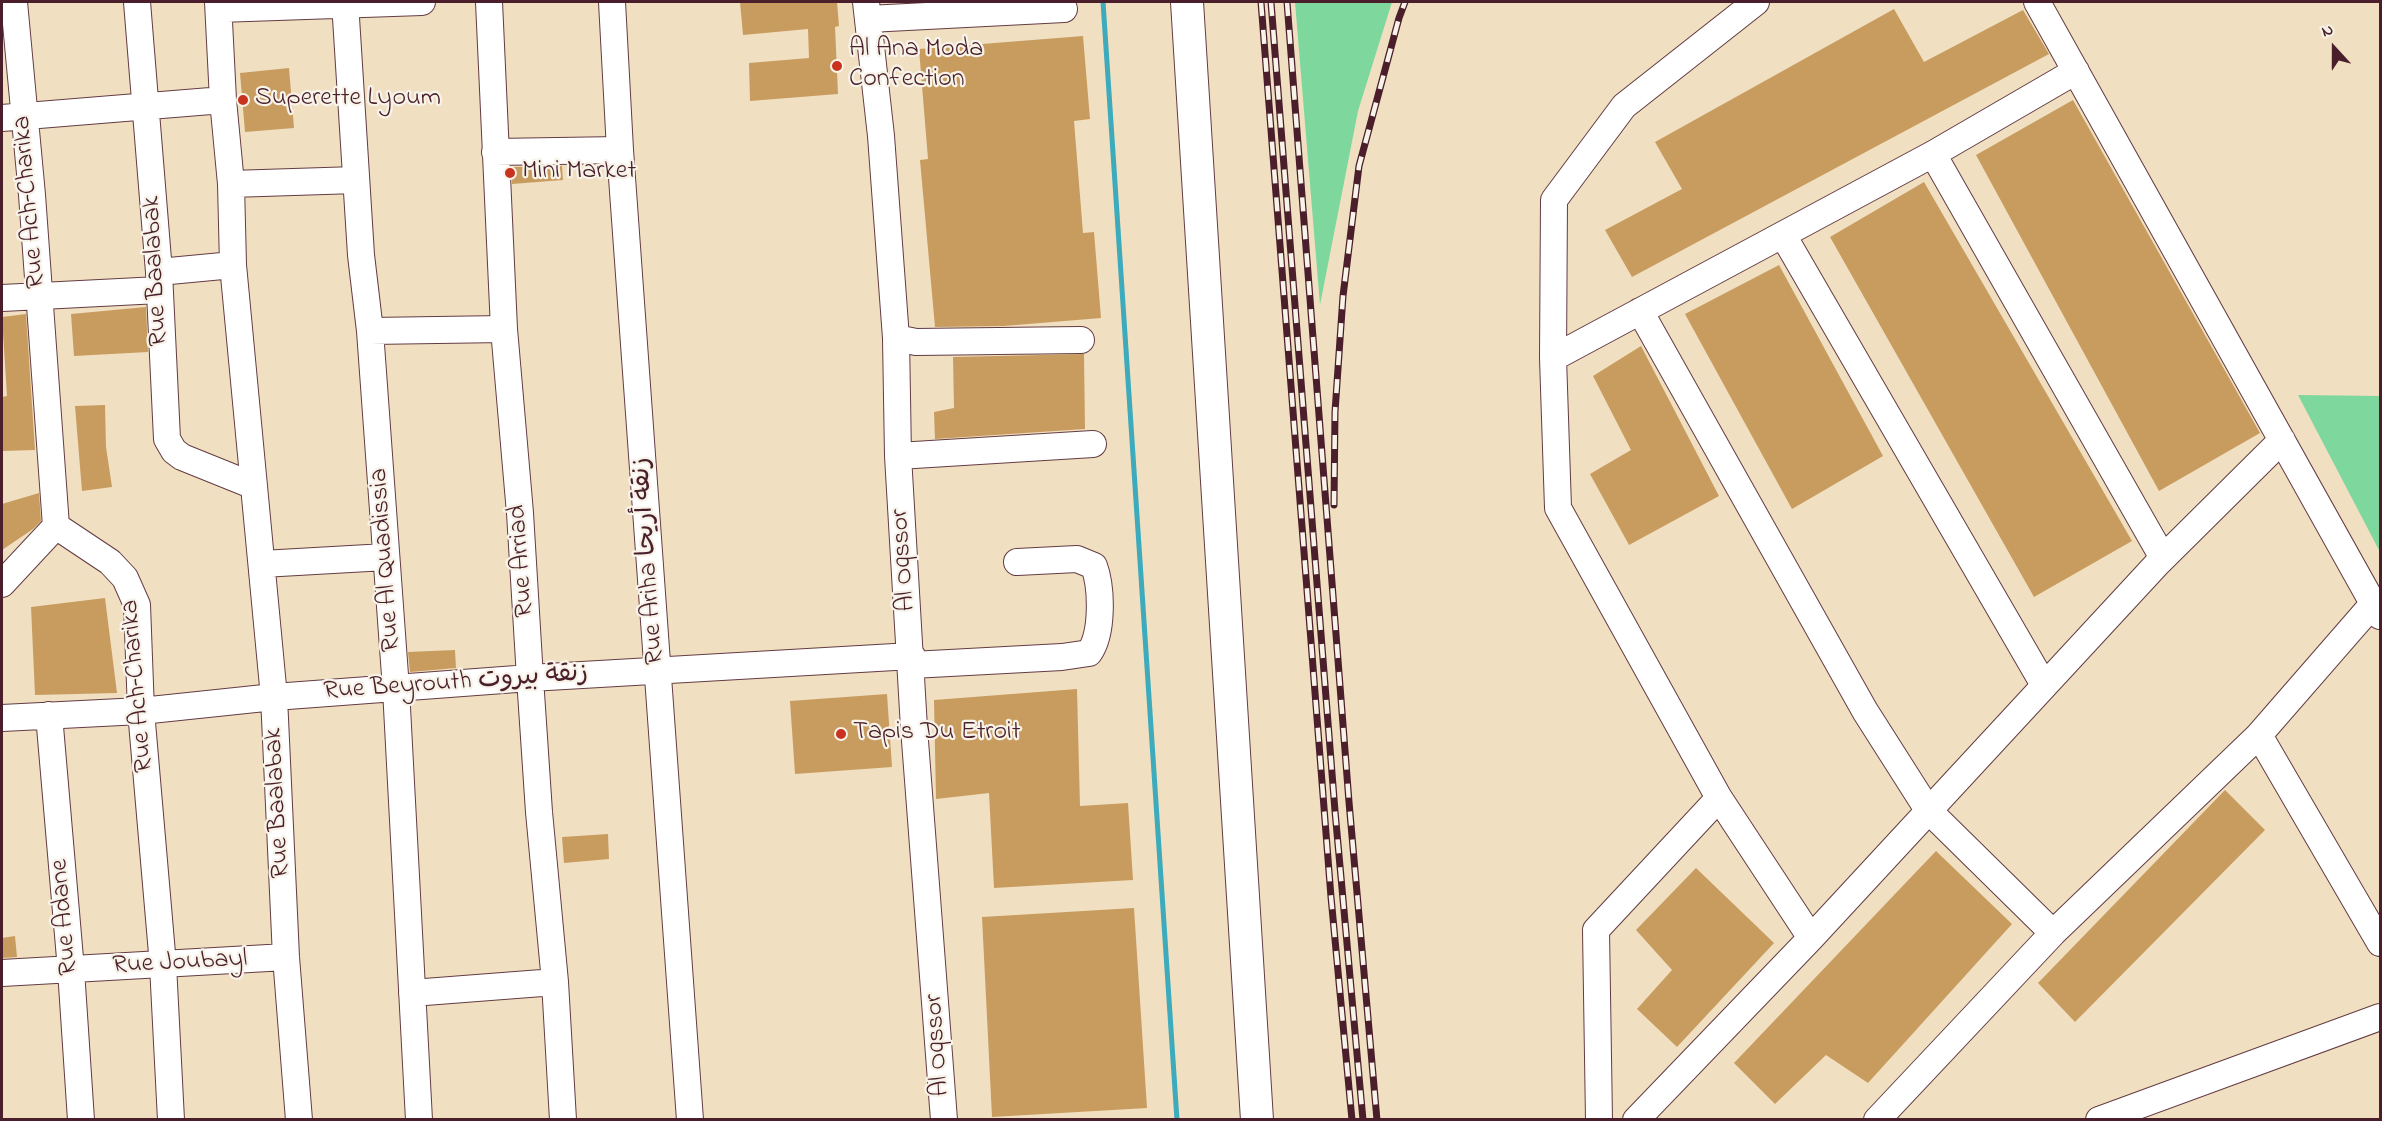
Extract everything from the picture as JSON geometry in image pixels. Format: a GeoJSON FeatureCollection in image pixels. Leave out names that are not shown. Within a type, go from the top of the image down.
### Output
{"type":"FeatureCollection","features":[{"type":"Feature","properties":{"kind":"main road"},"geometry":{"type":"LineString","coordinates":[[1187,2],[1257,1119]]}},
{"type":"Feature","properties":{"kind":"street","name":"Rue Ach–Charika"},"geometry":{"type":"LineString","coordinates":[[14,2],[13,116],[39,295],[56,526],[110,562],[125,578],[137,605],[141,711],[163,965],[171,1119]]}},
{"type":"Feature","properties":{"kind":"street","name":"Rue Baalabak"},"geometry":{"type":"LineString","coordinates":[[137,2],[159,281],[167,439],[182,457],[254,486]]}},
{"type":"Feature","properties":{"kind":"street"},"geometry":{"type":"LineString","coordinates":[[219,5],[422,2]]}},
{"type":"Feature","properties":{"kind":"street","name":"Rue Arriad"},"geometry":{"type":"LineString","coordinates":[[489,2],[504,329],[520,513],[539,812],[555,982],[563,1119]]}},
{"type":"Feature","properties":{"kind":"street","name":"Rue Ariha زنقة أريحا"},"geometry":{"type":"LineString","coordinates":[[612,2],[620,150],[690,1119]]}},
{"type":"Feature","properties":{"kind":"street"},"geometry":{"type":"LineString","coordinates":[[1756,2],[1624,106],[1554,200],[1553,358],[1558,508],[1719,798],[1811,938]]}},
{"type":"Feature","properties":{"kind":"street"},"geometry":{"type":"LineString","coordinates":[[1877,1119],[2053,933],[2259,735],[2377,610],[2037,2]]}},
{"type":"Feature","properties":{"kind":"street","name":"Rue Al Quadissia"},"geometry":{"type":"LineString","coordinates":[[345,3],[361,255],[370,331],[396,688],[419,1119]]}},
{"type":"Feature","properties":{"kind":"street","name":"Rue Baalabak"},"geometry":{"type":"LineString","coordinates":[[219,5],[223,100],[231,184],[233,265],[274,697],[286,957],[299,1119]]}},
{"type":"Feature","properties":{"kind":"street"},"geometry":{"type":"LineString","coordinates":[[867,10],[1064,9]]}},
{"type":"Feature","properties":{"kind":"street","name":"Al Oqssor"},"geometry":{"type":"LineString","coordinates":[[867,10],[881,136],[896,338],[898,456],[915,739],[944,1119]]}},
{"type":"Feature","properties":{"kind":"street"},"geometry":{"type":"LineString","coordinates":[[1553,358],[1933,154],[2076,71]]}},
{"type":"Feature","properties":{"kind":"street"},"geometry":{"type":"LineString","coordinates":[[13,116],[223,100]]}},
{"type":"Feature","properties":{"kind":"street"},"geometry":{"type":"LineString","coordinates":[[495,152],[620,150]]}},
{"type":"Feature","properties":{"kind":"street"},"geometry":{"type":"LineString","coordinates":[[1933,154],[2163,558]]}},
{"type":"Feature","properties":{"kind":"street"},"geometry":{"type":"LineString","coordinates":[[231,184],[356,180]]}},
{"type":"Feature","properties":{"kind":"street"},"geometry":{"type":"LineString","coordinates":[[1783,235],[2044,685]]}},
{"type":"Feature","properties":{"kind":"street"},"geometry":{"type":"LineString","coordinates":[[2,298],[159,281],[233,265]]}},
{"type":"Feature","properties":{"kind":"street"},"geometry":{"type":"LineString","coordinates":[[1640,311],[1865,711],[1928,810],[2053,933]]}},
{"type":"Feature","properties":{"kind":"street"},"geometry":{"type":"LineString","coordinates":[[370,331],[504,329]]}},
{"type":"Feature","properties":{"kind":"street"},"geometry":{"type":"LineString","coordinates":[[896,338],[916,342],[1081,340]]}},
{"type":"Feature","properties":{"kind":"street"},"geometry":{"type":"LineString","coordinates":[[1636,1119],[1811,938],[2163,558],[2282,440]]}},
{"type":"Feature","properties":{"kind":"street"},"geometry":{"type":"LineString","coordinates":[[898,456],[1093,444]]}},
{"type":"Feature","properties":{"kind":"street"},"geometry":{"type":"LineString","coordinates":[[2,584],[56,526]]}},
{"type":"Feature","properties":{"kind":"street"},"geometry":{"type":"LineString","coordinates":[[262,564],[386,557]]}},
{"type":"Feature","properties":{"kind":"street","name":"Rue Beyrouth زنقة بيروت"},"geometry":{"type":"LineString","coordinates":[[2,718],[141,711],[274,697],[657,669],[1062,657],[1089,653],[1095,645],[1098,633],[1099,588],[1094,566],[1077,559],[1017,562]]}},
{"type":"Feature","properties":{"kind":"street","name":"Rue Adane"},"geometry":{"type":"LineString","coordinates":[[49,715],[81,1119]]}},
{"type":"Feature","properties":{"kind":"street"},"geometry":{"type":"LineString","coordinates":[[2259,735],[2380,943]]}},
{"type":"Feature","properties":{"kind":"street"},"geometry":{"type":"LineString","coordinates":[[1599,1119],[1596,930],[1719,798]]}},
{"type":"Feature","properties":{"kind":"street","name":"Rue Joubayl"},"geometry":{"type":"LineString","coordinates":[[2,973],[286,957]]}},
{"type":"Feature","properties":{"kind":"street"},"geometry":{"type":"LineString","coordinates":[[411,993],[555,982]]}},
{"type":"Feature","properties":{"kind":"street"},"geometry":{"type":"LineString","coordinates":[[2099,1119],[2380,1017]]}},
{"type":"Feature","properties":{"kind":"green space"},"geometry":{"type":"Polygon","coordinates":[[[1295,2],[1392,2],[1358,111],[1320,305],[1295,2]]]}},
{"type":"Feature","properties":{"kind":"green space"},"geometry":{"type":"Polygon","coordinates":[[[2298,395],[2380,396],[2380,552],[2298,395]]]}},
{"type":"Feature","properties":{"kind":"building"},"geometry":{"type":"Polygon","coordinates":[[[740,2],[837,2],[839,26],[835,27],[838,94],[750,101],[749,63],[809,58],[808,29],[743,35],[740,2]]]}},
{"type":"Feature","properties":{"kind":"building"},"geometry":{"type":"Polygon","coordinates":[[[1894,9],[1924,62],[2023,10],[2049,54],[1632,277],[1605,230],[1682,189],[1655,142],[1894,9]]]}},
{"type":"Feature","properties":{"kind":"building"},"geometry":{"type":"Polygon","coordinates":[[[1083,36],[1090,119],[1074,121],[1083,233],[1094,232],[1101,318],[1004,326],[935,327],[920,160],[928,159],[919,49],[1083,36]]]}},
{"type":"Feature","properties":{"kind":"building"},"geometry":{"type":"Polygon","coordinates":[[[289,68],[294,128],[245,132],[240,73],[289,68]]]}},
{"type":"Feature","properties":{"kind":"building"},"geometry":{"type":"Polygon","coordinates":[[[2073,100],[2260,433],[2159,491],[1976,155],[2073,100]]]}},
{"type":"Feature","properties":{"kind":"building"},"geometry":{"type":"Polygon","coordinates":[[[562,166],[563,180],[512,184],[512,167],[562,166]]]}},
{"type":"Feature","properties":{"kind":"building"},"geometry":{"type":"Polygon","coordinates":[[[1924,182],[2132,541],[2034,597],[1830,237],[1924,182]]]}},
{"type":"Feature","properties":{"kind":"building"},"geometry":{"type":"Polygon","coordinates":[[[1779,265],[1883,456],[1792,509],[1685,314],[1779,265]]]}},
{"type":"Feature","properties":{"kind":"building"},"geometry":{"type":"Polygon","coordinates":[[[146,307],[148,352],[74,356],[71,314],[146,307]]]}},
{"type":"Feature","properties":{"kind":"building"},"geometry":{"type":"Polygon","coordinates":[[[26,314],[35,450],[2,451],[2,397],[7,396],[2,317],[26,314]]]}},
{"type":"Feature","properties":{"kind":"building"},"geometry":{"type":"Polygon","coordinates":[[[1641,346],[1719,496],[1629,545],[1590,474],[1631,450],[1593,376],[1641,346]]]}},
{"type":"Feature","properties":{"kind":"building"},"geometry":{"type":"Polygon","coordinates":[[[1084,354],[1085,429],[935,439],[934,412],[954,408],[953,357],[1084,354]]]}},
{"type":"Feature","properties":{"kind":"building"},"geometry":{"type":"Polygon","coordinates":[[[105,405],[106,447],[112,487],[82,491],[75,406],[105,405]]]}},
{"type":"Feature","properties":{"kind":"building"},"geometry":{"type":"Polygon","coordinates":[[[39,493],[41,521],[2,550],[2,504],[39,493]]]}},
{"type":"Feature","properties":{"kind":"building"},"geometry":{"type":"Polygon","coordinates":[[[105,598],[117,693],[35,695],[31,607],[105,598]]]}},
{"type":"Feature","properties":{"kind":"building"},"geometry":{"type":"Polygon","coordinates":[[[455,650],[456,668],[410,672],[408,652],[455,650]]]}},
{"type":"Feature","properties":{"kind":"building"},"geometry":{"type":"Polygon","coordinates":[[[1077,689],[1080,806],[1128,803],[1133,880],[994,888],[989,793],[936,799],[934,700],[1077,689]]]}},
{"type":"Feature","properties":{"kind":"building","name":"Tapis Du Etroit"},"geometry":{"type":"Polygon","coordinates":[[[887,694],[892,767],[795,774],[790,701],[887,694]]]}},
{"type":"Feature","properties":{"kind":"building"},"geometry":{"type":"Polygon","coordinates":[[[2225,790],[2265,830],[2075,1022],[2038,983],[2225,790]]]}},
{"type":"Feature","properties":{"kind":"building"},"geometry":{"type":"Polygon","coordinates":[[[608,834],[609,859],[564,863],[562,837],[608,834]]]}},
{"type":"Feature","properties":{"kind":"building"},"geometry":{"type":"Polygon","coordinates":[[[1936,851],[2012,924],[1868,1083],[1826,1055],[1775,1104],[1734,1063],[1936,851]]]}},
{"type":"Feature","properties":{"kind":"building"},"geometry":{"type":"Polygon","coordinates":[[[1696,868],[1774,943],[1677,1047],[1637,1009],[1672,970],[1636,930],[1696,868]]]}},
{"type":"Feature","properties":{"kind":"building"},"geometry":{"type":"Polygon","coordinates":[[[1134,908],[1147,1108],[992,1117],[982,917],[1134,908]]]}},
{"type":"Feature","properties":{"kind":"building"},"geometry":{"type":"Polygon","coordinates":[[[15,936],[17,957],[2,958],[2,938],[15,936]]]}},
{"type":"Feature","properties":{"kind":"waterway"},"geometry":{"type":"LineString","coordinates":[[1103,2],[1177,1120]]}},
{"type":"Feature","properties":{"kind":"railway"},"geometry":{"type":"LineString","coordinates":[[1261,2],[1331,897],[1352,1120]]}},
{"type":"Feature","properties":{"kind":"railway"},"geometry":{"type":"LineString","coordinates":[[1271,2],[1335,811],[1363,1120]]}},
{"type":"Feature","properties":{"kind":"railway"},"geometry":{"type":"LineString","coordinates":[[1287,2],[1349,802],[1377,1120]]}},
{"type":"Feature","properties":{"kind":"railway"},"geometry":{"type":"LineString","coordinates":[[1334,505],[1335,412],[1343,296],[1359,166],[1405,2]]}},
{"type":"Feature","properties":{"kind":"place","name":"Al Ana Moda Confection"},"geometry":{"type":"Point","coordinates":[837,66]}},
{"type":"Feature","properties":{"kind":"place","name":"Superette Lyoum"},"geometry":{"type":"Point","coordinates":[243,100]}},
{"type":"Feature","properties":{"kind":"place","name":"Mini Market"},"geometry":{"type":"Point","coordinates":[510,173]}},
{"type":"Feature","properties":{"kind":"place","name":"Tapis Du Etroit"},"geometry":{"type":"Point","coordinates":[841,734]}}]}
